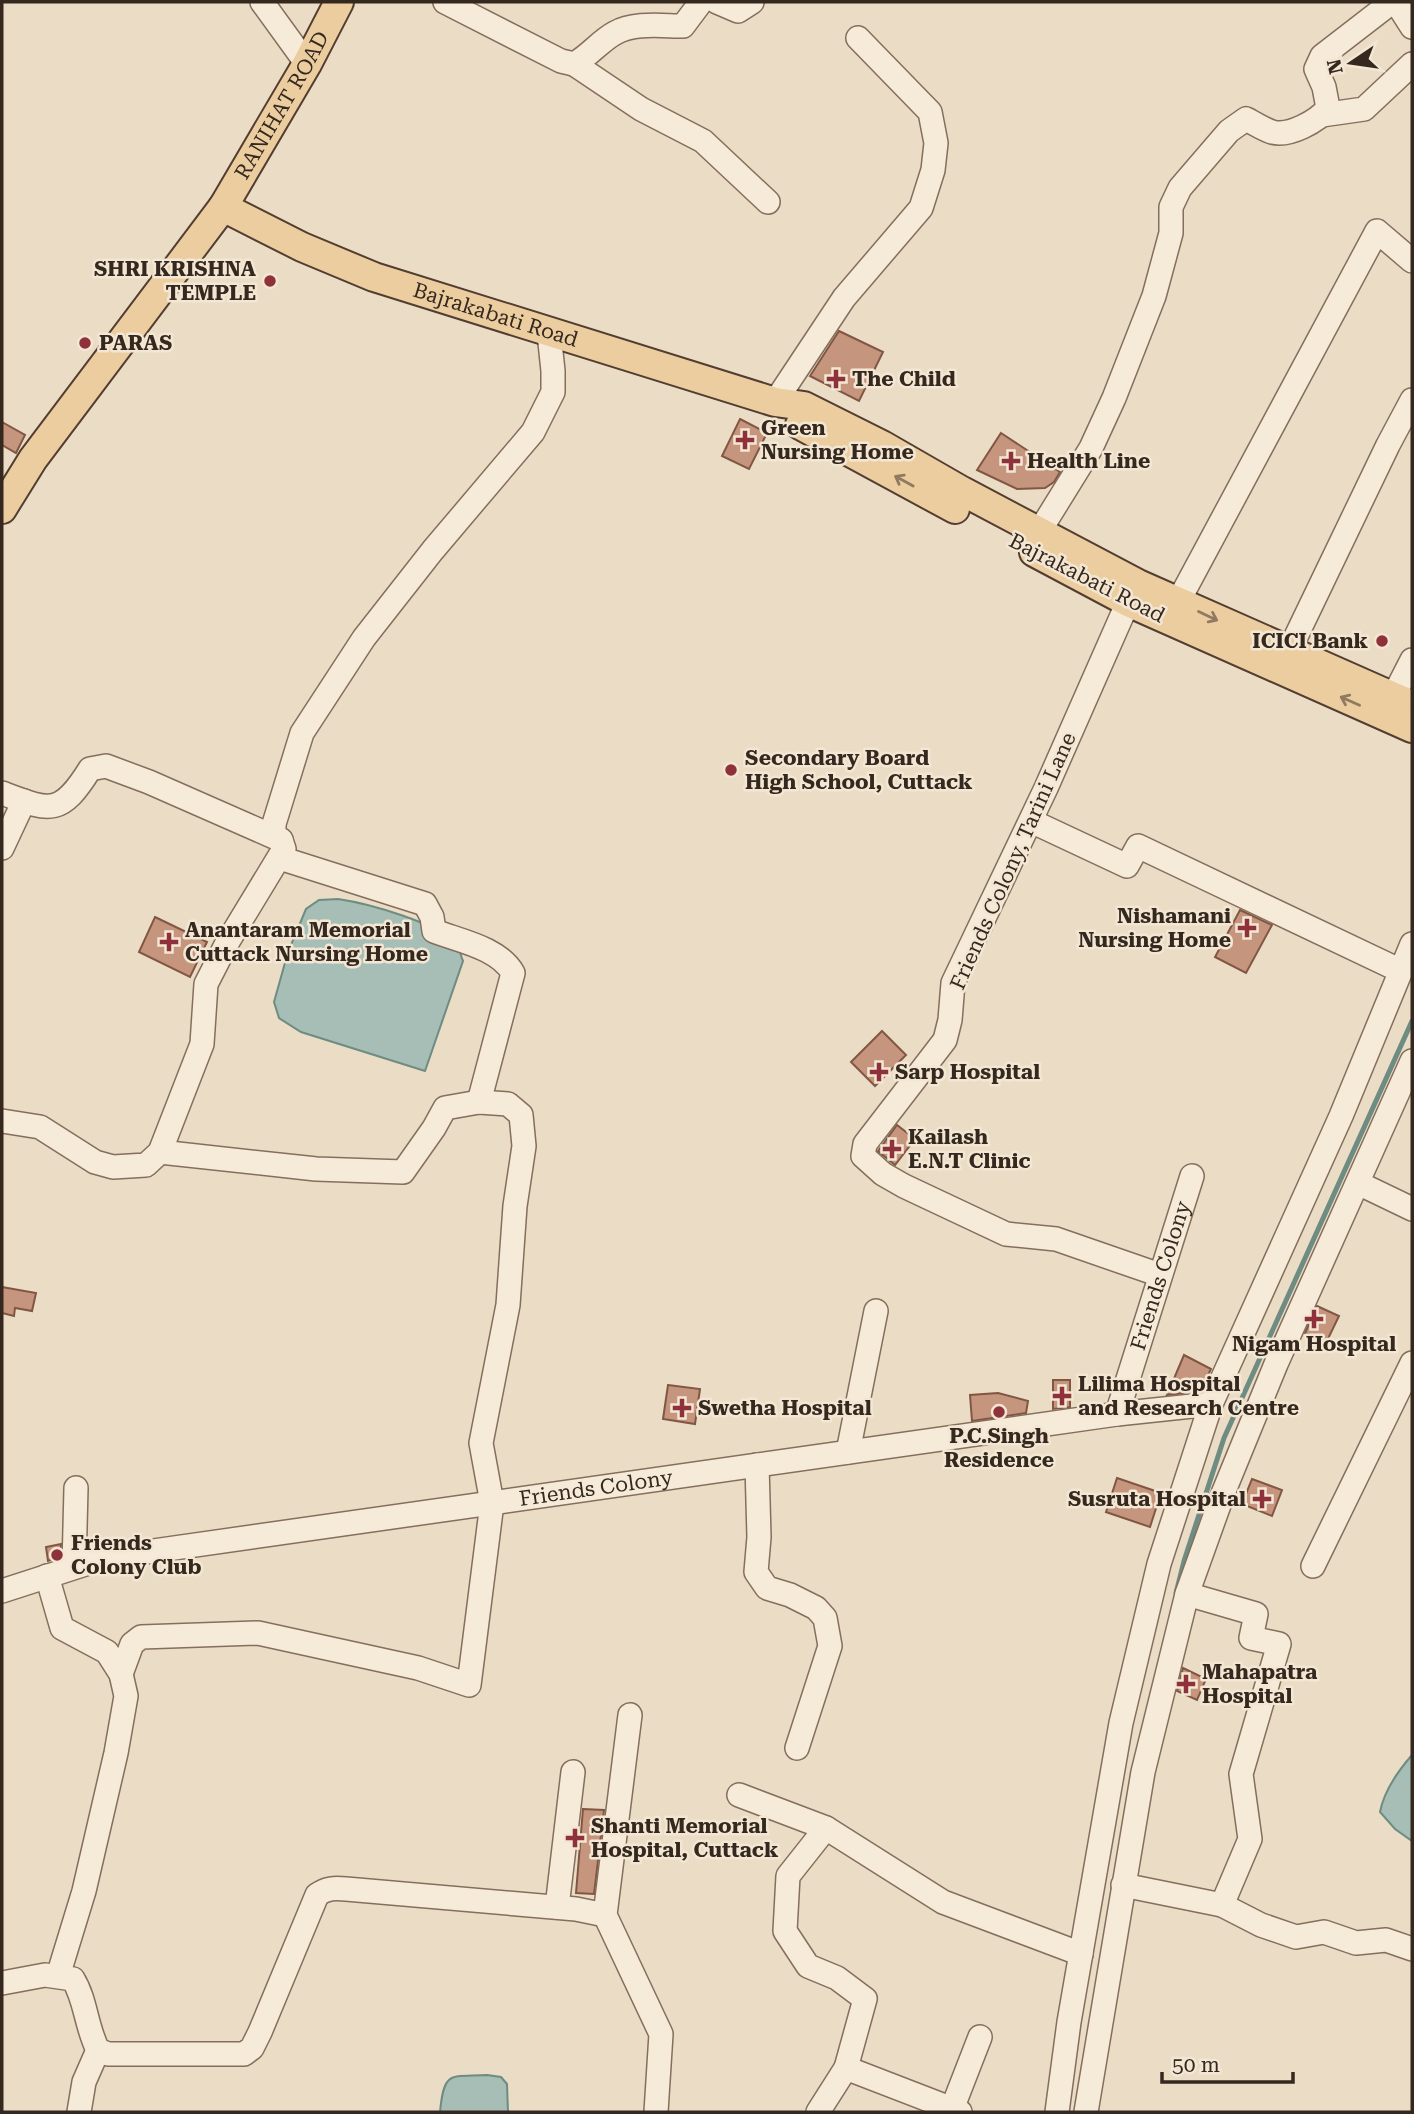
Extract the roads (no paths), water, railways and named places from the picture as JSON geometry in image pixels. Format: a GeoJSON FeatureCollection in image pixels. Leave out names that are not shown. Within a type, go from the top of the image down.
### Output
{"type":"FeatureCollection","features":[{"type":"Feature","properties":{"kind":"main road","name":"RANIHAT ROAD"},"geometry":{"type":"LineString","coordinates":[[2,509],[33,458],[223,208],[340,2]]}},
{"type":"Feature","properties":{"kind":"main road","name":"Bajrakabati Road"},"geometry":{"type":"LineString","coordinates":[[223,208],[302,247],[374,277],[775,402],[804,406],[882,445],[1039,533],[1178,602],[1403,701]]}},
{"type":"Feature","properties":{"kind":"main road","name":"Bajrakabati Road"},"geometry":{"type":"LineString","coordinates":[[775,402],[795,422],[1128,602],[1412,728]]}},
{"type":"Feature","properties":{"kind":"street"},"geometry":{"type":"LineString","coordinates":[[262,2],[307,64]]}},
{"type":"Feature","properties":{"kind":"street"},"geometry":{"type":"LineString","coordinates":[[445,2],[561,61],[574,64],[641,109],[703,141],[768,202]]}},
{"type":"Feature","properties":{"kind":"street"},"geometry":{"type":"LineString","coordinates":[[574,64],[615,33],[639,26],[683,26],[701,2]]}},
{"type":"Feature","properties":{"kind":"street"},"geometry":{"type":"LineString","coordinates":[[717,2],[738,11],[752,2]]}},
{"type":"Feature","properties":{"kind":"street"},"geometry":{"type":"LineString","coordinates":[[1322,115],[1328,108],[1324,87],[1316,69],[1322,56],[1394,2],[1412,27]]}},
{"type":"Feature","properties":{"kind":"street"},"geometry":{"type":"LineString","coordinates":[[775,402],[844,298],[921,208],[933,170],[936,143],[930,112],[858,38]]}},
{"type":"Feature","properties":{"kind":"street"},"geometry":{"type":"LineString","coordinates":[[1039,533],[1091,448],[1119,387],[1158,284],[1171,233],[1171,207],[1180,188],[1229,131],[1246,119],[1274,133],[1287,132],[1322,115],[1364,109],[1412,64]]}},
{"type":"Feature","properties":{"kind":"street"},"geometry":{"type":"LineString","coordinates":[[1178,602],[1377,231],[1412,261]]}},
{"type":"Feature","properties":{"kind":"street"},"geometry":{"type":"LineString","coordinates":[[280,849],[274,835],[274,824],[302,733],[364,638],[433,550],[533,432],[552,392],[549,333]]}},
{"type":"Feature","properties":{"kind":"street"},"geometry":{"type":"LineString","coordinates":[[1289,651],[1412,400]]}},
{"type":"Feature","properties":{"kind":"street","name":"Friends Colony, Tarini Lane"},"geometry":{"type":"LineString","coordinates":[[1128,602],[1031,821],[953,984],[950,1020],[945,1040],[865,1144],[863,1157],[883,1174],[904,1186],[1006,1234],[1056,1239],[1160,1275]]}},
{"type":"Feature","properties":{"kind":"street"},"geometry":{"type":"LineString","coordinates":[[1403,701],[1412,660]]}},
{"type":"Feature","properties":{"kind":"street"},"geometry":{"type":"LineString","coordinates":[[2,793],[43,808],[59,804],[75,793],[90,769],[106,766],[149,782],[280,849],[425,904],[432,917],[434,931],[500,956],[513,973],[479,1102]]}},
{"type":"Feature","properties":{"kind":"street"},"geometry":{"type":"LineString","coordinates":[[2,848],[24,801]]}},
{"type":"Feature","properties":{"kind":"street"},"geometry":{"type":"LineString","coordinates":[[1031,821],[1127,866],[1138,846],[1401,971]]}},
{"type":"Feature","properties":{"kind":"street"},"geometry":{"type":"LineString","coordinates":[[2,1121],[40,1128],[94,1162],[113,1167],[146,1165],[160,1152],[202,1044],[206,984],[280,849]]}},
{"type":"Feature","properties":{"kind":"street"},"geometry":{"type":"LineString","coordinates":[[1057,2112],[1121,1723],[1159,1564],[1212,1405],[1341,1116],[1412,944]]}},
{"type":"Feature","properties":{"kind":"street"},"geometry":{"type":"LineString","coordinates":[[1086,2112],[1143,1772],[1187,1594],[1224,1491],[1276,1364],[1412,1062]]}},
{"type":"Feature","properties":{"kind":"street"},"geometry":{"type":"LineString","coordinates":[[121,1674],[132,1644],[141,1637],[258,1633],[418,1668],[469,1685],[492,1503],[481,1443],[508,1305],[515,1206],[524,1146],[521,1115],[508,1104],[479,1102],[445,1108],[403,1172],[316,1169],[160,1152]]}},
{"type":"Feature","properties":{"kind":"street","name":"Friends Colony"},"geometry":{"type":"LineString","coordinates":[[1117,1414],[1192,1175]]}},
{"type":"Feature","properties":{"kind":"street"},"geometry":{"type":"LineString","coordinates":[[1358,1183],[1412,1209]]}},
{"type":"Feature","properties":{"kind":"street"},"geometry":{"type":"LineString","coordinates":[[848,1452],[876,1311]]}},
{"type":"Feature","properties":{"kind":"street"},"geometry":{"type":"LineString","coordinates":[[1313,1566],[1412,1363]]}},
{"type":"Feature","properties":{"kind":"street","name":"Friends Colony"},"geometry":{"type":"LineString","coordinates":[[2,1590],[104,1558],[1117,1414],[1212,1405]]}},
{"type":"Feature","properties":{"kind":"street"},"geometry":{"type":"LineString","coordinates":[[757,1465],[759,1537],[756,1572],[766,1588],[790,1595],[816,1608],[825,1618],[830,1646],[797,1748]]}},
{"type":"Feature","properties":{"kind":"street"},"geometry":{"type":"LineString","coordinates":[[74,1567],[75,1488]]}},
{"type":"Feature","properties":{"kind":"street"},"geometry":{"type":"LineString","coordinates":[[47,1576],[62,1628],[107,1652],[121,1674],[126,1696],[85,1891],[58,1976]]}},
{"type":"Feature","properties":{"kind":"street"},"geometry":{"type":"LineString","coordinates":[[1187,1594],[1256,1614],[1251,1638],[1279,1644],[1241,1773],[1250,1839],[1222,1905]]}},
{"type":"Feature","properties":{"kind":"street"},"geometry":{"type":"LineString","coordinates":[[630,1716],[605,1915],[661,2034],[656,2112]]}},
{"type":"Feature","properties":{"kind":"street"},"geometry":{"type":"LineString","coordinates":[[556,1907],[573,1772]]}},
{"type":"Feature","properties":{"kind":"street"},"geometry":{"type":"LineString","coordinates":[[740,1795],[826,1829],[943,1902],[1081,1954]]}},
{"type":"Feature","properties":{"kind":"street"},"geometry":{"type":"LineString","coordinates":[[818,2112],[846,2068],[865,1999],[837,1978],[808,1966],[785,1931],[788,1876],[826,1829]]}},
{"type":"Feature","properties":{"kind":"street"},"geometry":{"type":"LineString","coordinates":[[1123,1885],[1222,1905],[1261,1925],[1296,1937],[1324,1932],[1356,1943],[1386,1940],[1412,1949]]}},
{"type":"Feature","properties":{"kind":"street"},"geometry":{"type":"LineString","coordinates":[[2,1983],[45,1975],[73,1979],[78,1987],[92,2038],[98,2050],[108,2053],[244,2054],[252,2048],[260,2032],[317,1895],[324,1890],[345,1889],[556,1907],[605,1915]]}},
{"type":"Feature","properties":{"kind":"street"},"geometry":{"type":"LineString","coordinates":[[846,2068],[956,2111],[980,2037]]}},
{"type":"Feature","properties":{"kind":"street"},"geometry":{"type":"LineString","coordinates":[[79,2112],[84,2082],[98,2050]]}},
{"type":"Feature","properties":{"kind":"waterway"},"geometry":{"type":"LineString","coordinates":[[1176,1593],[1224,1438],[1412,1021]]}},
{"type":"Feature","properties":{"kind":"place","name":"SHRI KRISHNA TEMPLE"},"geometry":{"type":"Point","coordinates":[270,281]}},
{"type":"Feature","properties":{"kind":"place","name":"PARAS"},"geometry":{"type":"Point","coordinates":[85,343]}},
{"type":"Feature","properties":{"kind":"place","name":"The Child"},"geometry":{"type":"Point","coordinates":[836,379]}},
{"type":"Feature","properties":{"kind":"place","name":"Green Nursing Home"},"geometry":{"type":"Point","coordinates":[745,440]}},
{"type":"Feature","properties":{"kind":"place","name":"Health Line"},"geometry":{"type":"Point","coordinates":[1011,461]}},
{"type":"Feature","properties":{"kind":"place","name":"ICICI Bank"},"geometry":{"type":"Point","coordinates":[1382,641]}},
{"type":"Feature","properties":{"kind":"place","name":"Secondary Board High School, Cuttack"},"geometry":{"type":"Point","coordinates":[731,770]}},
{"type":"Feature","properties":{"kind":"place","name":"Nishamani Nursing Home"},"geometry":{"type":"Point","coordinates":[1247,928]}},
{"type":"Feature","properties":{"kind":"place","name":"Anantaram Memorial Cuttack Nursing Home"},"geometry":{"type":"Point","coordinates":[169,942]}},
{"type":"Feature","properties":{"kind":"place","name":"Sarp Hospital"},"geometry":{"type":"Point","coordinates":[879,1072]}},
{"type":"Feature","properties":{"kind":"place","name":"Kailash E.N.T Clinic"},"geometry":{"type":"Point","coordinates":[892,1149]}},
{"type":"Feature","properties":{"kind":"place","name":"Nigam Hospital"},"geometry":{"type":"Point","coordinates":[1314,1319]}},
{"type":"Feature","properties":{"kind":"place","name":"Lilima Hospital and Research Centre"},"geometry":{"type":"Point","coordinates":[1062,1396]}},
{"type":"Feature","properties":{"kind":"place","name":"Swetha Hospital"},"geometry":{"type":"Point","coordinates":[682,1408]}},
{"type":"Feature","properties":{"kind":"place","name":"P.C.Singh Residence"},"geometry":{"type":"Point","coordinates":[999,1412]}},
{"type":"Feature","properties":{"kind":"place","name":"Susruta Hospital"},"geometry":{"type":"Point","coordinates":[1262,1499]}},
{"type":"Feature","properties":{"kind":"place","name":"Friends Colony Club"},"geometry":{"type":"Point","coordinates":[57,1555]}},
{"type":"Feature","properties":{"kind":"place","name":"Mahapatra Hospital"},"geometry":{"type":"Point","coordinates":[1186,1684]}},
{"type":"Feature","properties":{"kind":"place","name":"Shanti Memorial Hospital, Cuttack"},"geometry":{"type":"Point","coordinates":[575,1838]}}]}
